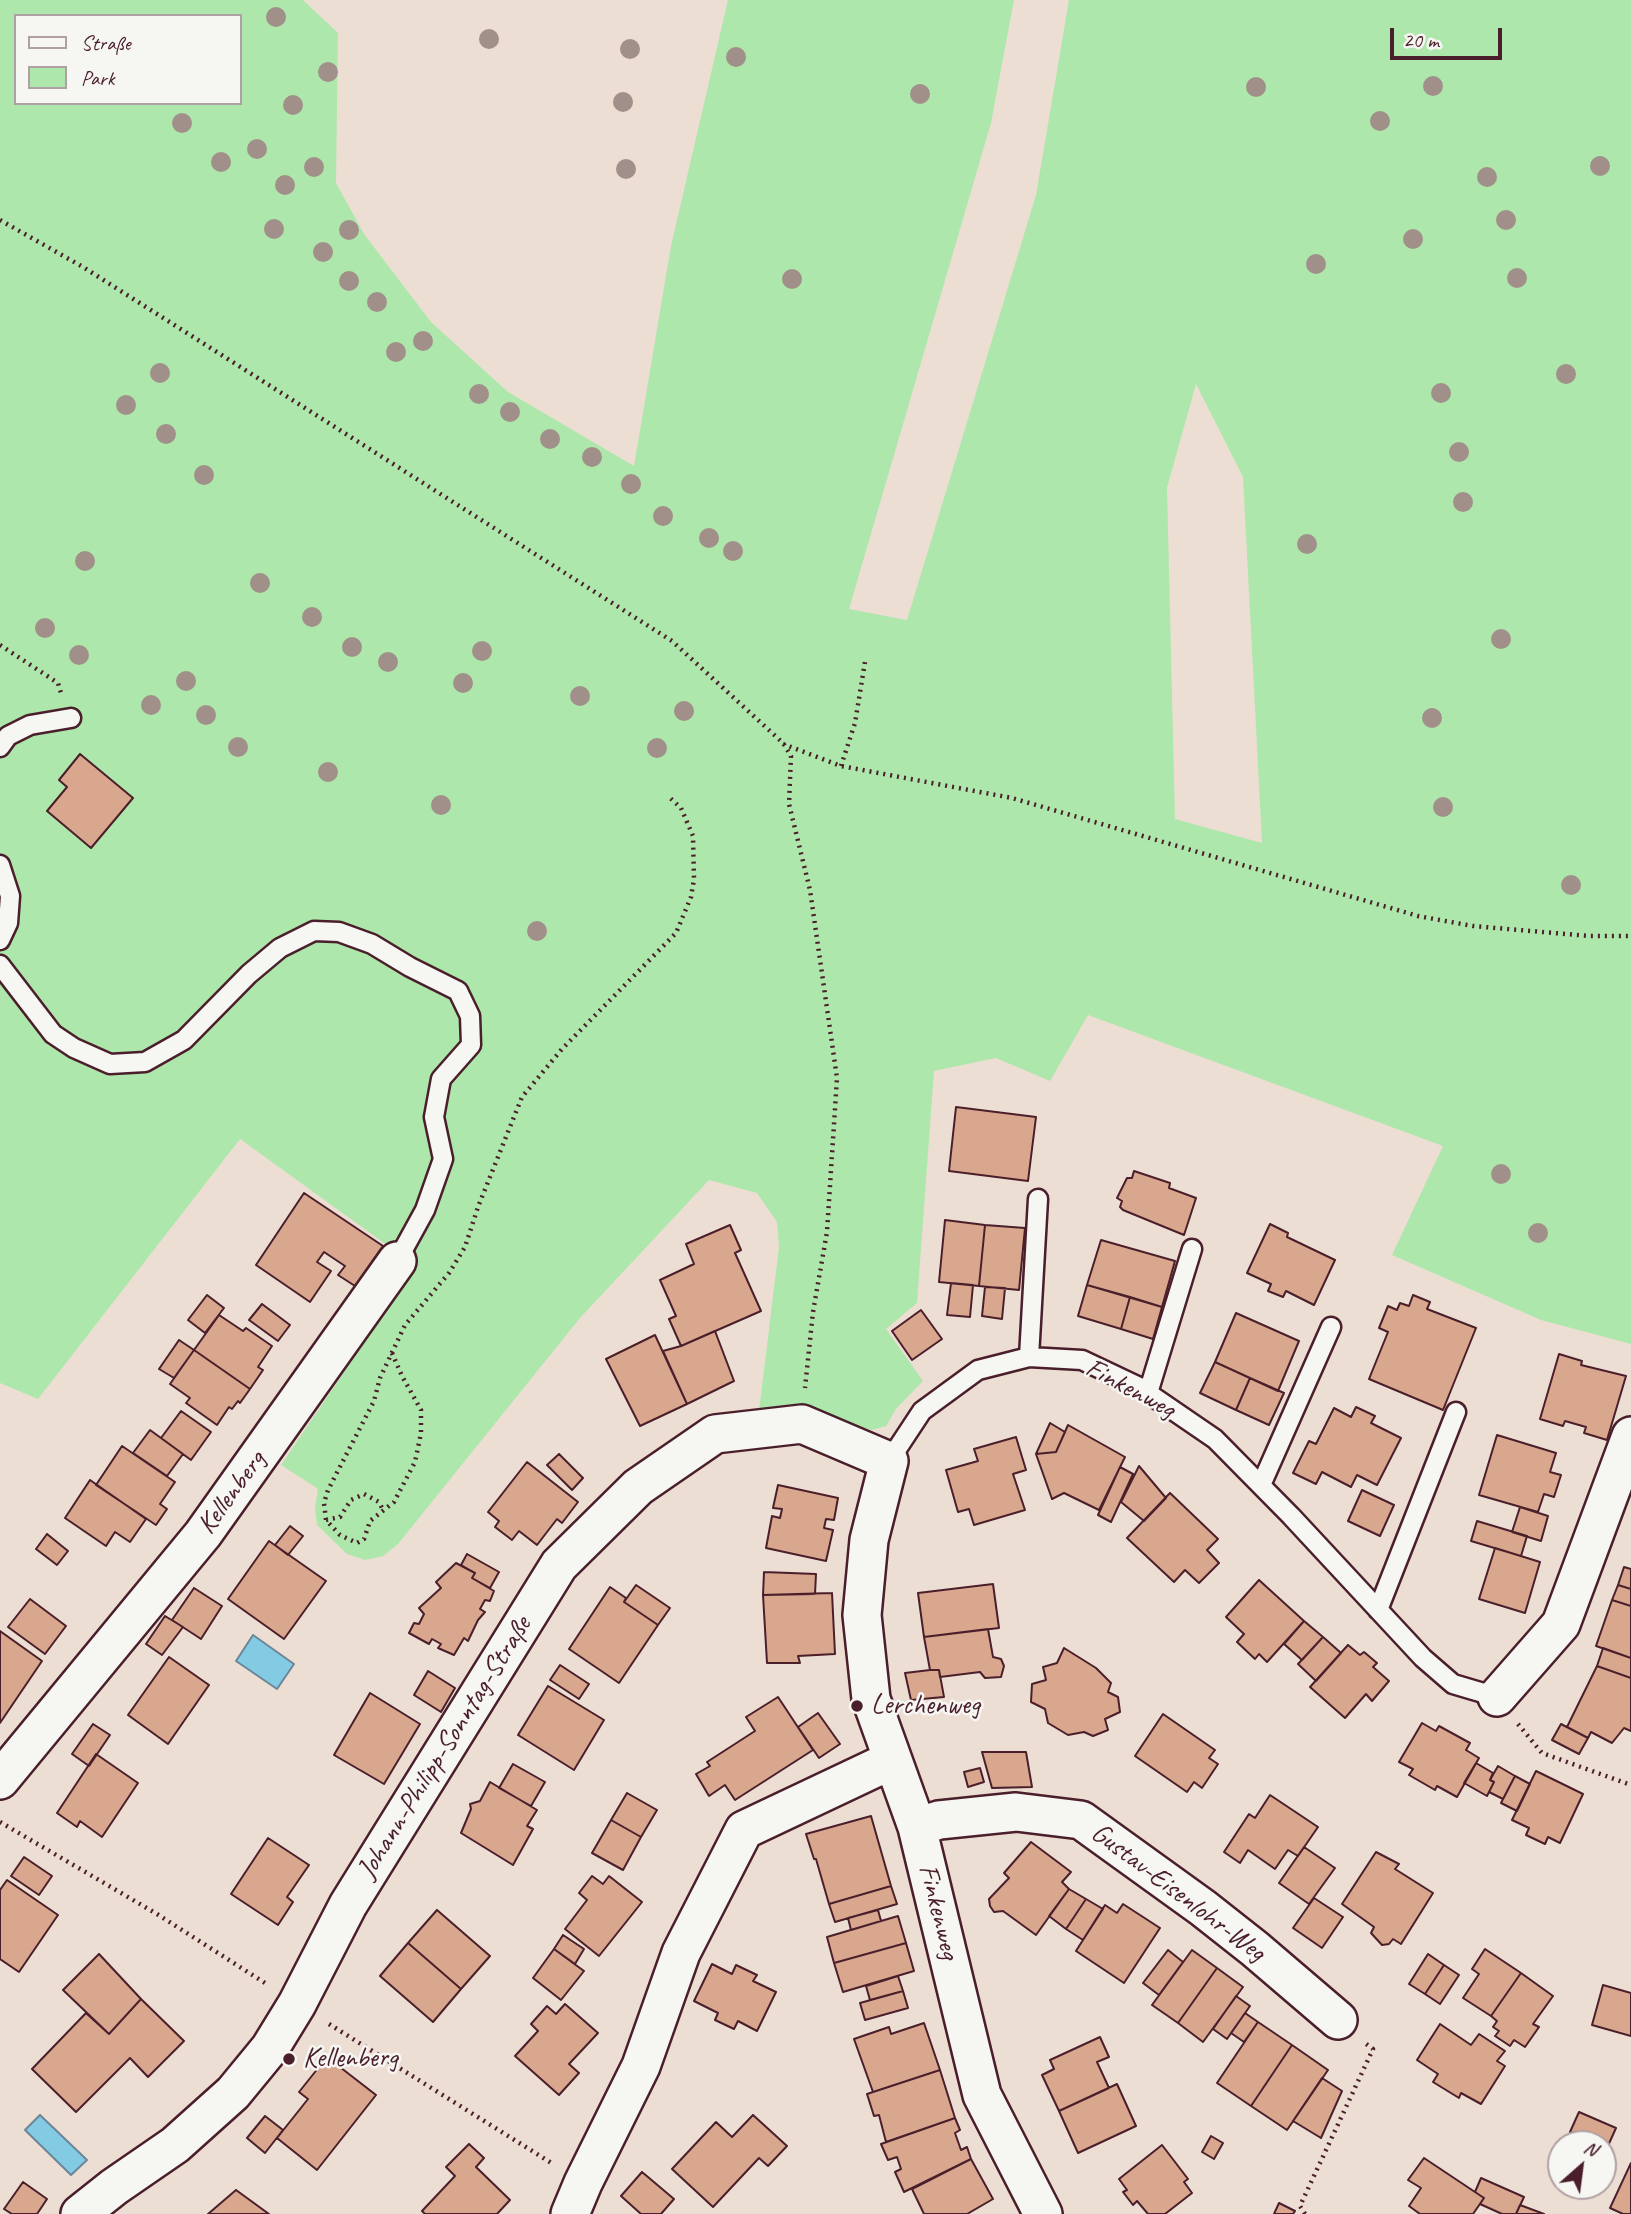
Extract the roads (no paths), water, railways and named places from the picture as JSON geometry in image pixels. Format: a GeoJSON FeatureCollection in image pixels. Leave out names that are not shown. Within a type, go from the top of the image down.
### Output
{"type":"FeatureCollection","features":[{"type":"Feature","properties":{"kind":"street","name":"Kellenberg"},"geometry":{"type":"LineString","coordinates":[[0,1780],[203,1534],[397,1261]]}},
{"type":"Feature","properties":{"kind":"street","name":"Johann-Philipp-Sonntag-Straße"},"geometry":{"type":"LineString","coordinates":[[80,2214],[175,2145],[233,2093],[270,2048],[297,2004],[348,1905],[559,1565],[638,1487],[715,1434],[802,1424],[889,1461]]}},
{"type":"Feature","properties":{"kind":"street","name":"Finkenweg"},"geometry":{"type":"LineString","coordinates":[[1497,1697],[1560,1624],[1631,1437]]}},
{"type":"Feature","properties":{"kind":"street","name":"Finkenweg"},"geometry":{"type":"LineString","coordinates":[[889,1461],[869,1540],[862,1615],[871,1699],[917,1827],[982,2095],[1043,2214]]}},
{"type":"Feature","properties":{"kind":"street"},"geometry":{"type":"LineString","coordinates":[[570,2214],[641,2066],[681,1953],[744,1830],[892,1760]]}},
{"type":"Feature","properties":{"kind":"street","name":"Gustav-Eisenlohr-Weg"},"geometry":{"type":"LineString","coordinates":[[917,1827],[939,1820],[1016,1812],[1081,1820],[1203,1908],[1338,2020]]}},
{"type":"Feature","properties":{"kind":"lane"},"geometry":{"type":"LineString","coordinates":[[0,747],[8,736],[30,724],[71,718]]}},
{"type":"Feature","properties":{"kind":"lane"},"geometry":{"type":"LineString","coordinates":[[0,865],[10,896],[8,923],[0,941]]}},
{"type":"Feature","properties":{"kind":"lane"},"geometry":{"type":"LineString","coordinates":[[0,965],[53,1034],[74,1048],[110,1064],[145,1062],[184,1040],[280,947],[314,931],[339,932],[372,944],[458,991],[470,1016],[471,1045],[441,1079],[434,1117],[443,1159],[425,1210],[397,1261]]}},
{"type":"Feature","properties":{"kind":"lane"},"geometry":{"type":"LineString","coordinates":[[1029,1357],[1038,1199]]}},
{"type":"Feature","properties":{"kind":"lane"},"geometry":{"type":"LineString","coordinates":[[1148,1393],[1192,1249]]}},
{"type":"Feature","properties":{"kind":"lane"},"geometry":{"type":"LineString","coordinates":[[1261,1485],[1331,1327]]}},
{"type":"Feature","properties":{"kind":"lane","name":"Finkenweg"},"geometry":{"type":"LineString","coordinates":[[889,1461],[922,1411],[978,1370],[1029,1357],[1082,1360],[1148,1393],[1215,1439],[1423,1658],[1453,1684],[1497,1697]]}},
{"type":"Feature","properties":{"kind":"lane"},"geometry":{"type":"LineString","coordinates":[[1378,1610],[1456,1412]]}},
{"type":"Feature","properties":{"kind":"water"},"geometry":{"type":"Polygon","coordinates":[[[253,1635],[294,1664],[277,1689],[236,1661],[253,1635]]]}},
{"type":"Feature","properties":{"kind":"water"},"geometry":{"type":"Polygon","coordinates":[[[40,2115],[87,2160],[71,2175],[25,2130],[40,2115]]]}},
{"type":"Feature","properties":{"kind":"place","name":"Lerchenweg"},"geometry":{"type":"Point","coordinates":[857,1706]}},
{"type":"Feature","properties":{"kind":"place","name":"Kellenberg"},"geometry":{"type":"Point","coordinates":[289,2059]}}]}
